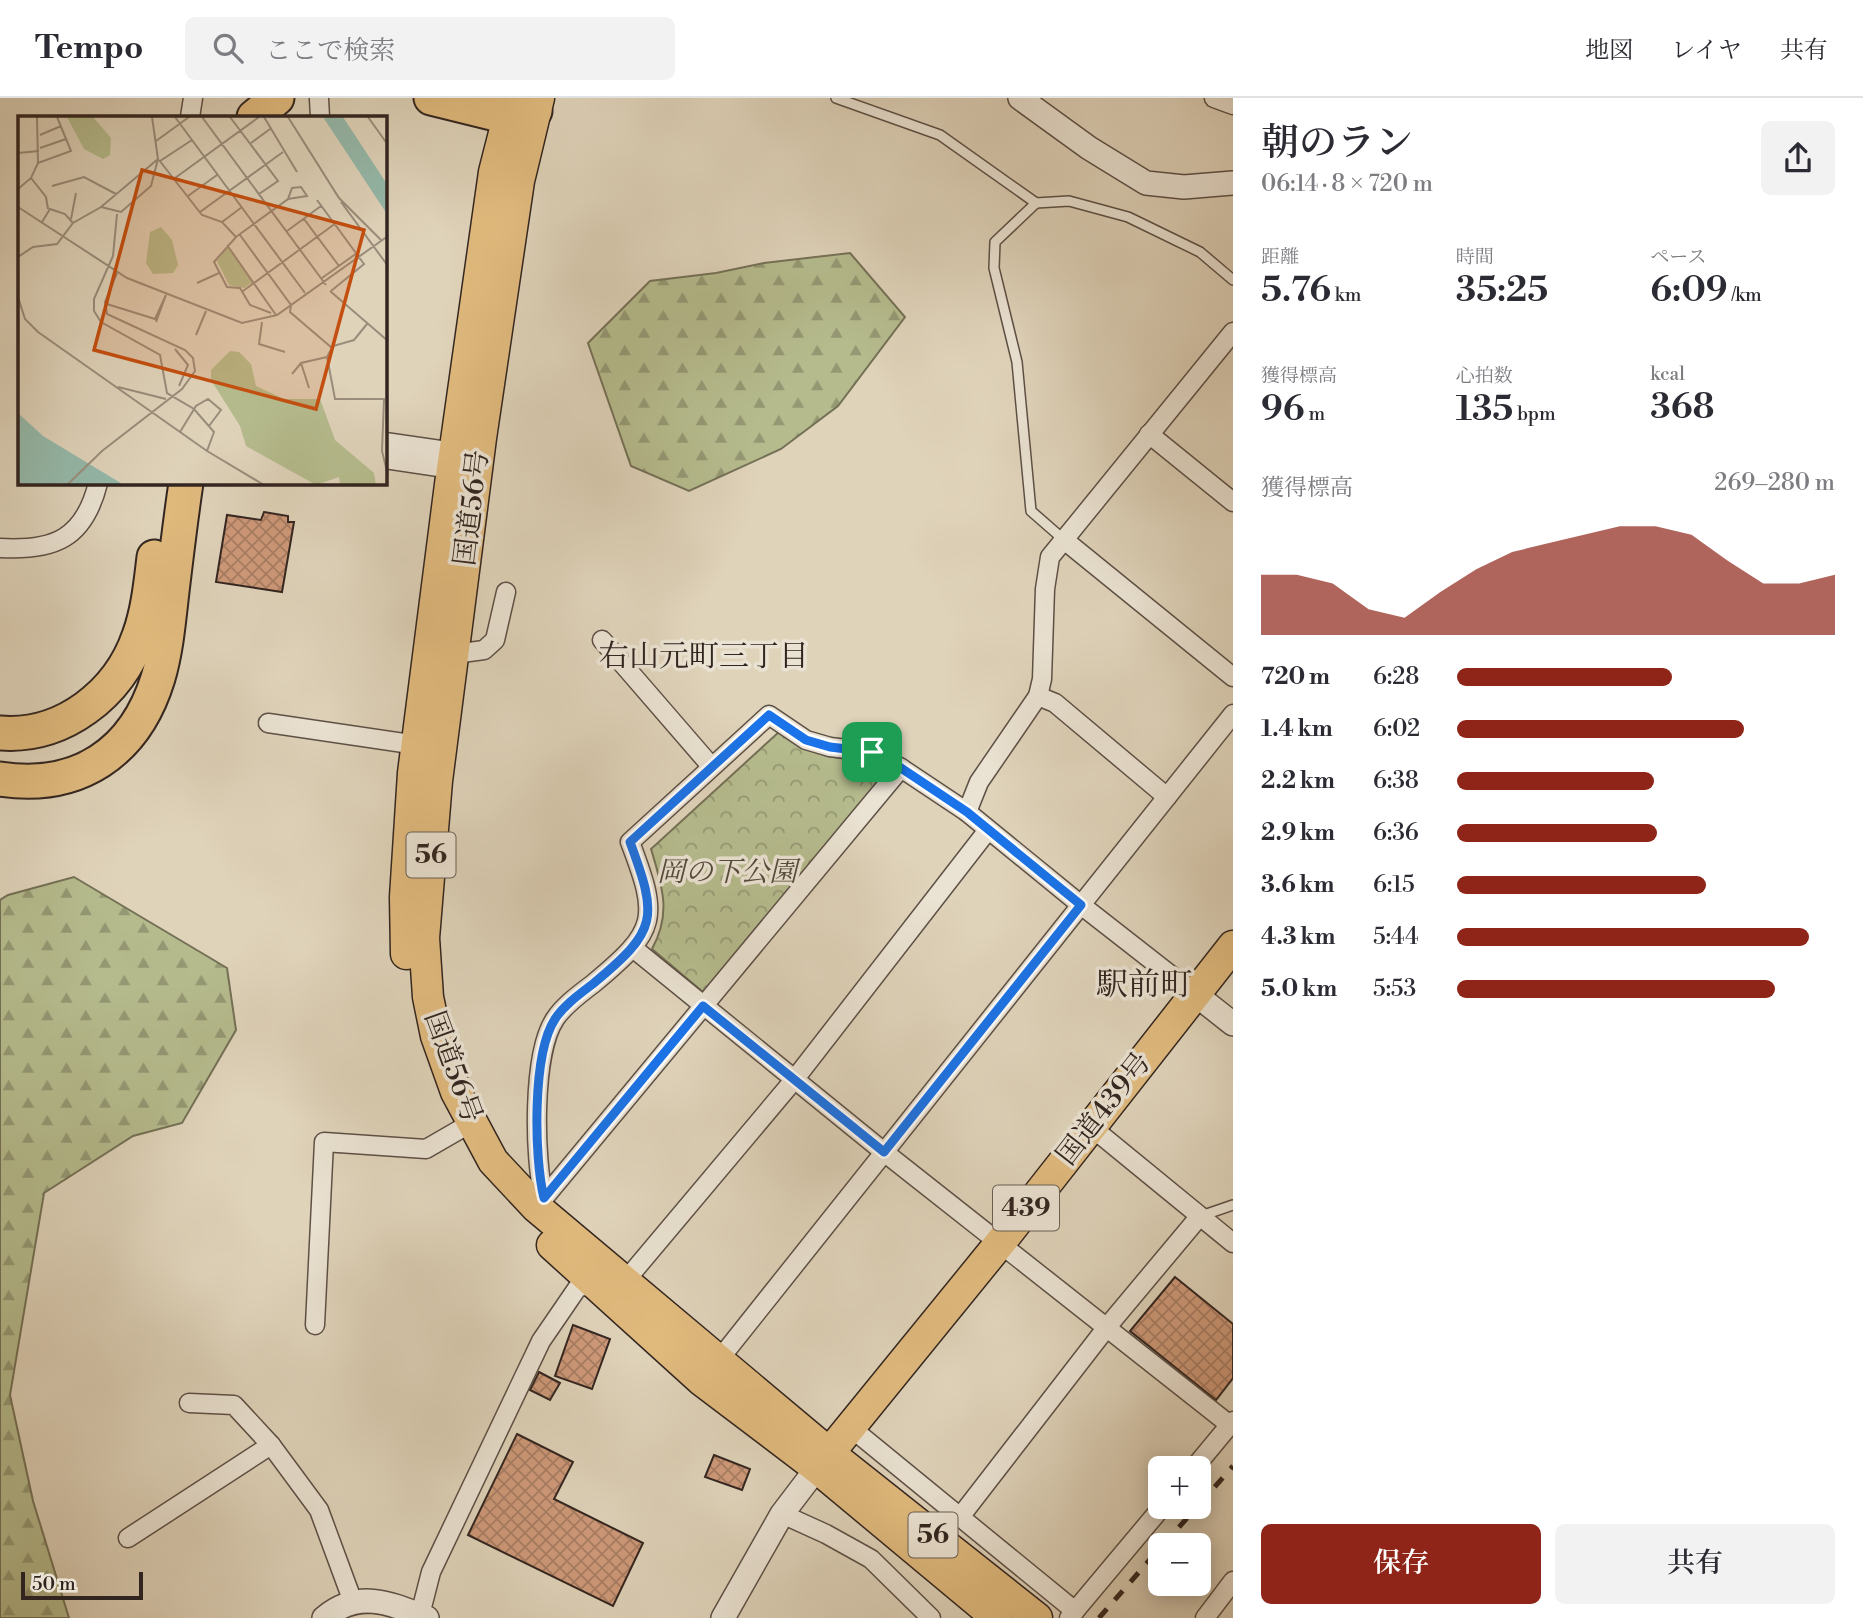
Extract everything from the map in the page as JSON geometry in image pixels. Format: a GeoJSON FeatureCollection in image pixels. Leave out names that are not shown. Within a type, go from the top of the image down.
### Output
{"type":"FeatureCollection","features":[{"type":"Feature","properties":{"kind":"highway"},"geometry":{"type":"LineString","coordinates":[[230,116],[245,98]]}},
{"type":"Feature","properties":{"kind":"highway"},"geometry":{"type":"LineString","coordinates":[[255,116],[277,98]]}},
{"type":"Feature","properties":{"kind":"highway"},"geometry":{"type":"LineString","coordinates":[[431,98],[523,104]]}},
{"type":"Feature","properties":{"kind":"highway","name":"国道56号"},"geometry":{"type":"LineString","coordinates":[[523,104],[519,181],[461,461],[429,747],[405,897],[404,941],[410,1002],[419,1041],[439,1100],[493,1161],[718,1361],[823,1461],[997,1618]]}},
{"type":"Feature","properties":{"kind":"highway","name":"国道56号"},"geometry":{"type":"LineString","coordinates":[[429,747],[454,654],[461,461]]}},
{"type":"Feature","properties":{"kind":"highway"},"geometry":{"type":"LineString","coordinates":[[0,733],[42,729],[68,721],[110,686],[129,662],[141,634],[164,485]]}},
{"type":"Feature","properties":{"kind":"highway"},"geometry":{"type":"LineString","coordinates":[[0,779],[39,782],[68,777],[97,764],[122,744],[138,724],[158,677],[186,485]]}},
{"type":"Feature","properties":{"kind":"highway","name":"国道439号"},"geometry":{"type":"LineString","coordinates":[[823,1461],[1233,946]]}},
{"type":"Feature","properties":{"kind":"highway","name":"国道56号"},"geometry":{"type":"LineString","coordinates":[[463,1128],[480,1171],[527,1224],[701,1380],[823,1461],[1037,1618]]}},
{"type":"Feature","properties":{"kind":"street"},"geometry":{"type":"LineString","coordinates":[[190,116],[193,98]]}},
{"type":"Feature","properties":{"kind":"street"},"geometry":{"type":"LineString","coordinates":[[1020,98],[1089,148],[1146,183],[1184,187],[1233,183]]}},
{"type":"Feature","properties":{"kind":"street"},"geometry":{"type":"LineString","coordinates":[[1214,98],[1233,105]]}},
{"type":"Feature","properties":{"kind":"street"},"geometry":{"type":"LineString","coordinates":[[967,812],[979,782],[1038,696],[1042,679],[1045,589],[1050,557],[1233,332]]}},
{"type":"Feature","properties":{"kind":"street"},"geometry":{"type":"LineString","coordinates":[[1149,434],[1233,502]]}},
{"type":"Feature","properties":{"kind":"street"},"geometry":{"type":"LineString","coordinates":[[387,442],[461,461]]}},
{"type":"Feature","properties":{"kind":"street"},"geometry":{"type":"LineString","coordinates":[[387,459],[461,461]]}},
{"type":"Feature","properties":{"kind":"street"},"geometry":{"type":"LineString","coordinates":[[0,548],[30,550],[60,542],[78,526],[94,500],[98,485]]}},
{"type":"Feature","properties":{"kind":"street"},"geometry":{"type":"LineString","coordinates":[[1063,539],[1233,677]]}},
{"type":"Feature","properties":{"kind":"street"},"geometry":{"type":"LineString","coordinates":[[454,654],[484,650],[495,640],[506,592]]}},
{"type":"Feature","properties":{"kind":"street"},"geometry":{"type":"LineString","coordinates":[[603,640],[711,766]]}},
{"type":"Feature","properties":{"kind":"street"},"geometry":{"type":"LineString","coordinates":[[1038,696],[1055,704],[1167,797]]}},
{"type":"Feature","properties":{"kind":"street"},"geometry":{"type":"LineString","coordinates":[[718,1361],[1233,714]]}},
{"type":"Feature","properties":{"kind":"street"},"geometry":{"type":"LineString","coordinates":[[540,1202],[538,1086],[543,1047],[555,1019],[580,993],[633,948],[647,925],[649,899],[630,842],[769,715],[806,740],[830,747],[872,752],[901,768],[967,812],[1233,1024]]}},
{"type":"Feature","properties":{"kind":"street"},"geometry":{"type":"LineString","coordinates":[[268,723],[429,747]]}},
{"type":"Feature","properties":{"kind":"street"},"geometry":{"type":"LineString","coordinates":[[540,1202],[901,768]]}},
{"type":"Feature","properties":{"kind":"street"},"geometry":{"type":"LineString","coordinates":[[324,1618],[334,1610],[354,1602],[377,1600],[423,1616],[430,1572],[541,1341],[578,1287],[626,1280],[794,1080],[988,830]]}},
{"type":"Feature","properties":{"kind":"street"},"geometry":{"type":"LineString","coordinates":[[633,948],[884,1152],[1232,1423],[1204,1456]]}},
{"type":"Feature","properties":{"kind":"street"},"geometry":{"type":"LineString","coordinates":[[1090,1126],[1233,1243]]}},
{"type":"Feature","properties":{"kind":"street"},"geometry":{"type":"LineString","coordinates":[[314,1325],[324,1142],[426,1149],[463,1128]]}},
{"type":"Feature","properties":{"kind":"street"},"geometry":{"type":"LineString","coordinates":[[960,1517],[1107,1327],[1199,1217]]}},
{"type":"Feature","properties":{"kind":"street"},"geometry":{"type":"LineString","coordinates":[[189,1403],[234,1405],[271,1445],[319,1510],[354,1602]]}},
{"type":"Feature","properties":{"kind":"street"},"geometry":{"type":"LineString","coordinates":[[850,1427],[960,1517],[1072,1615],[1152,1519]]}},
{"type":"Feature","properties":{"kind":"street"},"geometry":{"type":"LineString","coordinates":[[128,1538],[271,1445]]}},
{"type":"Feature","properties":{"kind":"street"},"geometry":{"type":"LineString","coordinates":[[723,1618],[782,1514],[823,1461]]}},
{"type":"Feature","properties":{"kind":"street"},"geometry":{"type":"LineString","coordinates":[[782,1514],[871,1559],[931,1618]]}},
{"type":"Feature","properties":{"kind":"street"},"geometry":{"type":"LineString","coordinates":[[1205,1618],[1233,1581]]}},
{"type":"Feature","properties":{"kind":"lane"},"geometry":{"type":"LineString","coordinates":[[836,98],[940,135],[1036,203],[1069,201],[1128,217],[1200,252],[1233,280]]}},
{"type":"Feature","properties":{"kind":"lane"},"geometry":{"type":"LineString","coordinates":[[1036,203],[996,242],[994,268],[1017,362],[1031,511],[1063,539]]}},
{"type":"Feature","properties":{"kind":"lane"},"geometry":{"type":"LineString","coordinates":[[1199,1217],[1233,1205]]}},
{"type":"Feature","properties":{"kind":"green space"},"geometry":{"type":"Polygon","coordinates":[[[850,253],[905,317],[838,406],[781,449],[689,491],[631,466],[588,343],[650,281],[850,253]]]}},
{"type":"Feature","properties":{"kind":"green space","name":"岡の下公園"},"geometry":{"type":"Polygon","coordinates":[[[780,731],[803,748],[827,756],[871,763],[893,775],[710,998],[652,949],[662,923],[663,899],[651,849],[780,731]]]}},
{"type":"Feature","properties":{"kind":"green space"},"geometry":{"type":"Polygon","coordinates":[[[74,877],[227,968],[236,1030],[182,1123],[133,1136],[44,1193],[10,1395],[33,1501],[69,1618],[0,1618],[0,900],[8,895],[74,877]]]}},
{"type":"Feature","properties":{"kind":"building"},"geometry":{"type":"Polygon","coordinates":[[[264,512],[288,516],[288,522],[294,522],[282,592],[216,582],[227,515],[261,520],[264,512]]]}},
{"type":"Feature","properties":{"kind":"building"},"geometry":{"type":"Polygon","coordinates":[[[1175,1277],[1233,1324],[1233,1378],[1216,1400],[1130,1331],[1175,1277]]]}},
{"type":"Feature","properties":{"kind":"building"},"geometry":{"type":"Polygon","coordinates":[[[573,1325],[610,1339],[592,1389],[555,1376],[573,1325]]]}},
{"type":"Feature","properties":{"kind":"building"},"geometry":{"type":"Polygon","coordinates":[[[539,1372],[560,1383],[550,1400],[530,1390],[539,1372]]]}},
{"type":"Feature","properties":{"kind":"building"},"geometry":{"type":"Polygon","coordinates":[[[517,1434],[573,1462],[554,1499],[643,1543],[613,1606],[468,1535],[517,1434]]]}},
{"type":"Feature","properties":{"kind":"building"},"geometry":{"type":"Polygon","coordinates":[[[714,1455],[750,1469],[742,1490],[705,1477],[714,1455]]]}},
{"type":"Feature","properties":{"kind":"railway"},"geometry":{"type":"LineString","coordinates":[[1211,1491],[1233,1466]]}},
{"type":"Feature","properties":{"kind":"railway"},"geometry":{"type":"LineString","coordinates":[[1174,1533],[1186,1519]]}},
{"type":"Feature","properties":{"kind":"railway"},"geometry":{"type":"LineString","coordinates":[[1099,1618],[1148,1562]]}},
{"type":"Feature","properties":{"kind":"district","name":"右山元町三丁目"},"geometry":{"type":"Point","coordinates":[704,657]}},
{"type":"Feature","properties":{"kind":"district","name":"駅前町"},"geometry":{"type":"Point","coordinates":[1144,985]}},
{"type":"Feature","properties":{"kind":"route"},"geometry":{"type":"LineString","coordinates":[[769,715],[806,740],[830,747],[872,752],[967,812],[1081,905],[884,1152],[703,1006],[544,1198],[539,1178],[538,1086],[543,1047],[555,1019],[580,993],[633,948],[647,925],[649,899],[630,842],[769,715]]}}]}
